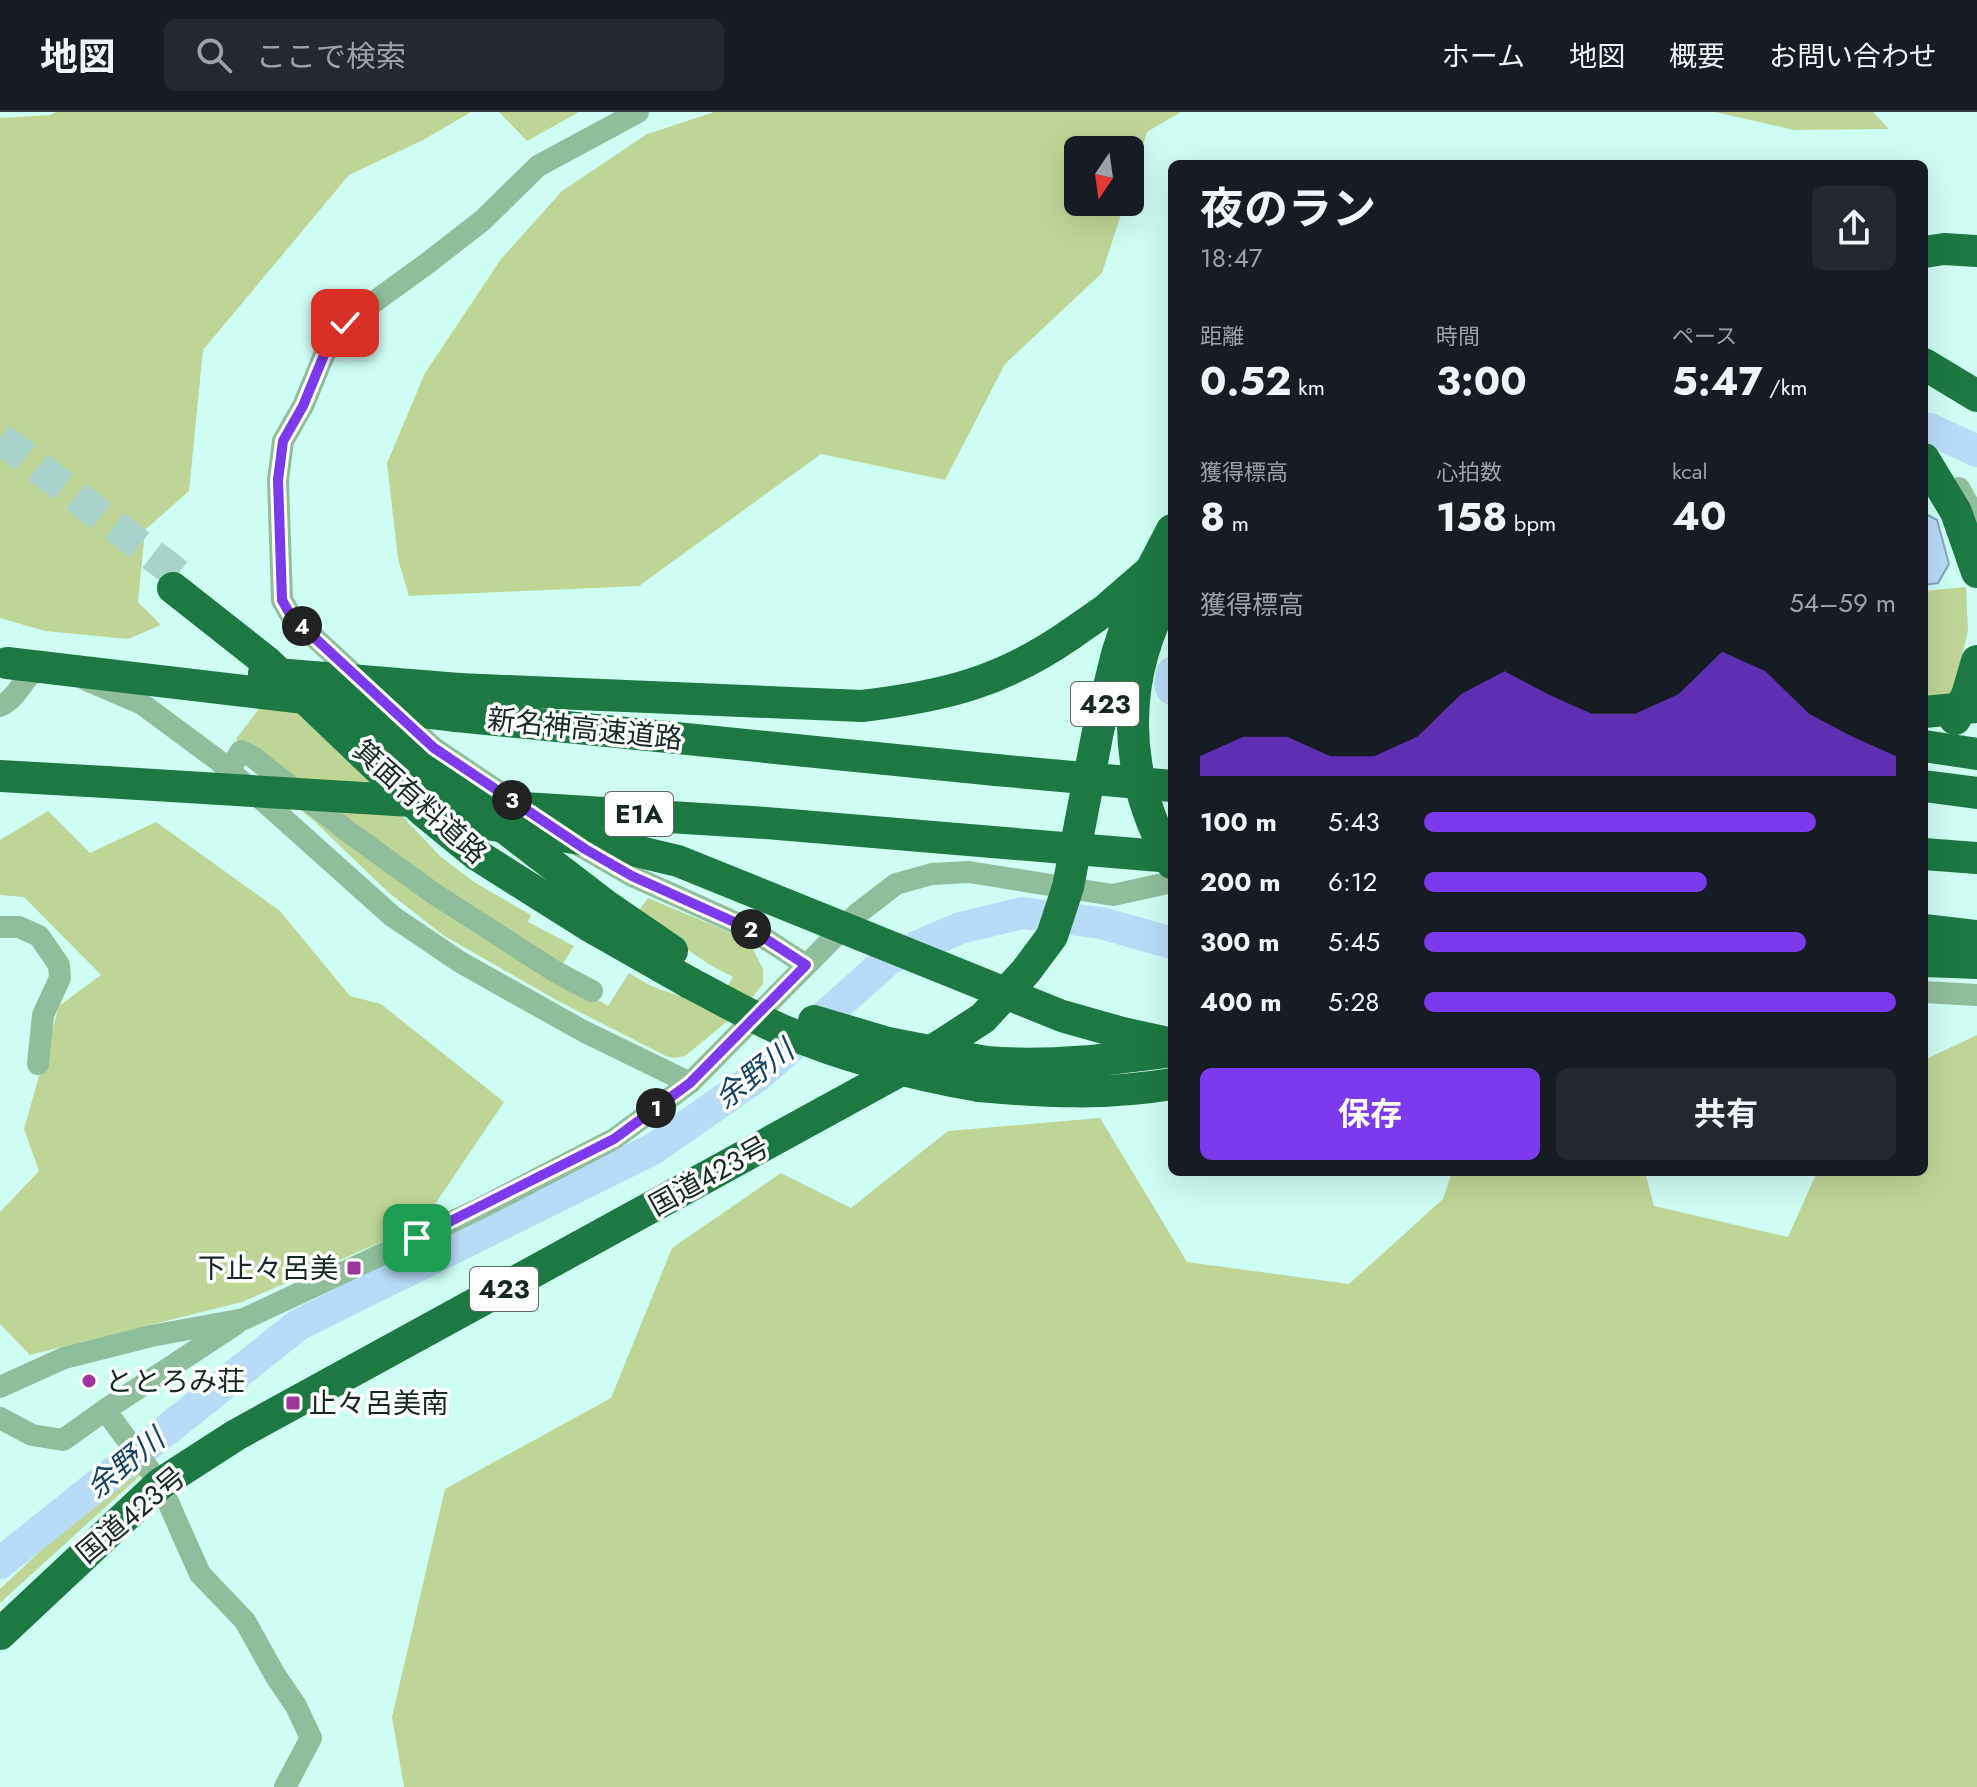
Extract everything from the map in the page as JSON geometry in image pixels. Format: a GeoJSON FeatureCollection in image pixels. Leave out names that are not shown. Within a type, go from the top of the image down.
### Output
{"type":"FeatureCollection","features":[{"type":"Feature","properties":{"kind":"highway"},"geometry":{"type":"LineString","coordinates":[[1934,251],[1977,251]]}},
{"type":"Feature","properties":{"kind":"highway"},"geometry":{"type":"LineString","coordinates":[[1928,366],[1977,396]]}},
{"type":"Feature","properties":{"kind":"highway"},"geometry":{"type":"LineString","coordinates":[[1928,466],[1956,512],[1977,572]]}},
{"type":"Feature","properties":{"kind":"highway","name":"国道423号"},"geometry":{"type":"LineString","coordinates":[[0,1634],[156,1478],[912,1064],[983,1018],[1026,971],[1052,936],[1068,887],[1098,731],[1117,654],[1133,605],[1168,538]]}},
{"type":"Feature","properties":{"kind":"highway"},"geometry":{"type":"LineString","coordinates":[[458,702],[862,706],[916,699],[963,689],[1043,653],[1104,611],[1168,555]]}},
{"type":"Feature","properties":{"kind":"highway","name":"箕面有料道路"},"geometry":{"type":"LineString","coordinates":[[177,583],[696,976],[783,1010],[982,1074]]}},
{"type":"Feature","properties":{"kind":"highway"},"geometry":{"type":"LineString","coordinates":[[1168,595],[1150,633],[1139,668],[1133,734],[1142,796],[1168,854]]}},
{"type":"Feature","properties":{"kind":"highway","name":"新名神高速道路"},"geometry":{"type":"LineString","coordinates":[[4,656],[458,702],[996,770],[1168,786]]}},
{"type":"Feature","properties":{"kind":"highway"},"geometry":{"type":"LineString","coordinates":[[1928,743],[1958,719],[1977,661]]}},
{"type":"Feature","properties":{"kind":"highway"},"geometry":{"type":"LineString","coordinates":[[1928,747],[1977,754]]}},
{"type":"Feature","properties":{"kind":"highway","name":"E1A"},"geometry":{"type":"LineString","coordinates":[[0,776],[766,823],[1168,860]]}},
{"type":"Feature","properties":{"kind":"highway"},"geometry":{"type":"LineString","coordinates":[[1928,787],[1977,793]]}},
{"type":"Feature","properties":{"kind":"highway"},"geometry":{"type":"LineString","coordinates":[[339,795],[479,823],[598,842],[678,861],[1062,1016],[1168,1043]]}},
{"type":"Feature","properties":{"kind":"highway"},"geometry":{"type":"LineString","coordinates":[[1928,854],[1977,858]]}},
{"type":"Feature","properties":{"kind":"highway"},"geometry":{"type":"LineString","coordinates":[[1928,930],[1977,936]]}},
{"type":"Feature","properties":{"kind":"highway"},"geometry":{"type":"LineString","coordinates":[[1928,961],[1977,963]]}},
{"type":"Feature","properties":{"kind":"highway"},"geometry":{"type":"LineString","coordinates":[[982,1074],[1028,1065],[1066,1064],[1168,1051]]}},
{"type":"Feature","properties":{"kind":"highway"},"geometry":{"type":"LineString","coordinates":[[982,1074],[1063,1093],[1168,1084]]}},
{"type":"Feature","properties":{"kind":"street"},"geometry":{"type":"LineString","coordinates":[[638,112],[538,166],[483,220],[345,323],[324,355],[303,406],[283,441],[278,480],[282,600],[291,616],[434,748],[585,849],[632,876],[752,930],[806,965]]}},
{"type":"Feature","properties":{"kind":"street"},"geometry":{"type":"LineString","coordinates":[[1928,471],[1946,476],[1961,489],[1977,520]]}},
{"type":"Feature","properties":{"kind":"street"},"geometry":{"type":"LineString","coordinates":[[0,706],[13,698],[35,669],[71,673],[142,704],[224,766],[392,916],[460,962],[583,1031],[690,1083]]}},
{"type":"Feature","properties":{"kind":"street"},"geometry":{"type":"LineString","coordinates":[[224,766],[241,751],[253,757],[433,893],[556,972],[592,991]]}},
{"type":"Feature","properties":{"kind":"street"},"geometry":{"type":"LineString","coordinates":[[0,1418],[32,1435],[63,1440],[244,1319],[467,1215],[600,1146],[690,1083],[857,914],[896,884],[932,874],[969,872],[1113,895],[1168,883]]}},
{"type":"Feature","properties":{"kind":"street"},"geometry":{"type":"LineString","coordinates":[[0,927],[19,927],[39,936],[59,965],[60,978],[43,1015],[38,1064]]}},
{"type":"Feature","properties":{"kind":"street"},"geometry":{"type":"LineString","coordinates":[[1928,992],[1977,995]]}},
{"type":"Feature","properties":{"kind":"street"},"geometry":{"type":"LineString","coordinates":[[0,1387],[64,1358],[151,1336],[244,1319]]}},
{"type":"Feature","properties":{"kind":"street"},"geometry":{"type":"LineString","coordinates":[[105,1410],[156,1478],[200,1574],[245,1621],[296,1706],[311,1738],[285,1787]]}},
{"type":"Feature","properties":{"kind":"green space"},"geometry":{"type":"Polygon","coordinates":[[[56,112],[471,112],[423,140],[349,175],[203,350],[189,491],[145,530],[138,602],[161,625],[128,639],[45,631],[0,618],[0,118],[56,112]]]}},
{"type":"Feature","properties":{"kind":"green space"},"geometry":{"type":"Polygon","coordinates":[[[499,112],[579,112],[527,141],[499,112]]]}},
{"type":"Feature","properties":{"kind":"green space"},"geometry":{"type":"Polygon","coordinates":[[[714,112],[1181,112],[1147,132],[1144,141],[1144,136],[1064,136],[1064,216],[1120,216],[1102,273],[1005,364],[945,480],[821,454],[639,586],[409,596],[398,559],[387,463],[425,373],[501,259],[562,191],[647,134],[714,112]]]}},
{"type":"Feature","properties":{"kind":"green space"},"geometry":{"type":"Polygon","coordinates":[[[1715,112],[1873,112],[1889,129],[1794,130],[1715,112]]]}},
{"type":"Feature","properties":{"kind":"green space"},"geometry":{"type":"Polygon","coordinates":[[[1966,587],[1968,631],[1952,695],[1928,697],[1928,591],[1966,587]]]}},
{"type":"Feature","properties":{"kind":"green space"},"geometry":{"type":"Polygon","coordinates":[[[275,688],[440,856],[474,882],[531,915],[528,922],[574,946],[561,967],[352,827],[236,739],[275,688]]]}},
{"type":"Feature","properties":{"kind":"green space"},"geometry":{"type":"Polygon","coordinates":[[[241,761],[542,967],[608,1006],[629,973],[651,986],[709,1006],[717,1002],[733,977],[636,915],[648,898],[739,936],[751,945],[763,969],[763,984],[746,1006],[685,1056],[666,1056],[558,1001],[443,935],[388,892],[314,821],[241,761]]]}},
{"type":"Feature","properties":{"kind":"green space"},"geometry":{"type":"Polygon","coordinates":[[[48,811],[90,853],[156,822],[280,911],[350,996],[381,1004],[504,1102],[421,1225],[242,1302],[30,1355],[0,1324],[0,1212],[39,1171],[24,1129],[59,1006],[101,975],[24,897],[0,895],[0,840],[48,811]]]}},
{"type":"Feature","properties":{"kind":"green space"},"geometry":{"type":"Polygon","coordinates":[[[1977,1035],[1977,1787],[404,1787],[392,1717],[445,1489],[611,1398],[672,1248],[781,1173],[851,1208],[948,1131],[1100,1118],[1187,1262],[1349,1284],[1443,1199],[1451,1176],[1646,1176],[1654,1206],[1788,1237],[1815,1176],[1928,1176],[1928,1058],[1977,1035]]]}},
{"type":"Feature","properties":{"kind":"green space"},"geometry":{"type":"Polygon","coordinates":[[[133,1459],[143,1473],[0,1603],[0,1589],[133,1459]]]}},
{"type":"Feature","properties":{"kind":"water"},"geometry":{"type":"Polygon","coordinates":[[[1928,515],[1937,520],[1949,564],[1938,583],[1928,584],[1928,515]]]}},
{"type":"Feature","properties":{"kind":"waterway","name":"余野川"},"geometry":{"type":"LineString","coordinates":[[1928,429],[1977,451]]}},
{"type":"Feature","properties":{"kind":"waterway","name":"余野川"},"geometry":{"type":"LineString","coordinates":[[0,1563],[298,1325],[653,1149],[759,1075],[889,959],[960,928],[1023,913],[1101,923],[1168,942]]}},
{"type":"Feature","properties":{"kind":"tunnel"},"geometry":{"type":"LineString","coordinates":[[0,438],[181,577]]}},
{"type":"Feature","properties":{"kind":"place","name":"下止々呂美"},"geometry":{"type":"Point","coordinates":[354,1268]}},
{"type":"Feature","properties":{"kind":"place","name":"ととろみ荘"},"geometry":{"type":"Point","coordinates":[89,1381]}},
{"type":"Feature","properties":{"kind":"place","name":"止々呂美南"},"geometry":{"type":"Point","coordinates":[293,1403]}},
{"type":"Feature","properties":{"kind":"route"},"geometry":{"type":"LineString","coordinates":[[345,323],[324,355],[303,406],[283,441],[278,480],[282,600],[291,616],[434,748],[585,849],[632,876],[752,930],[806,965],[690,1083],[614,1139],[417,1238]]}}]}
